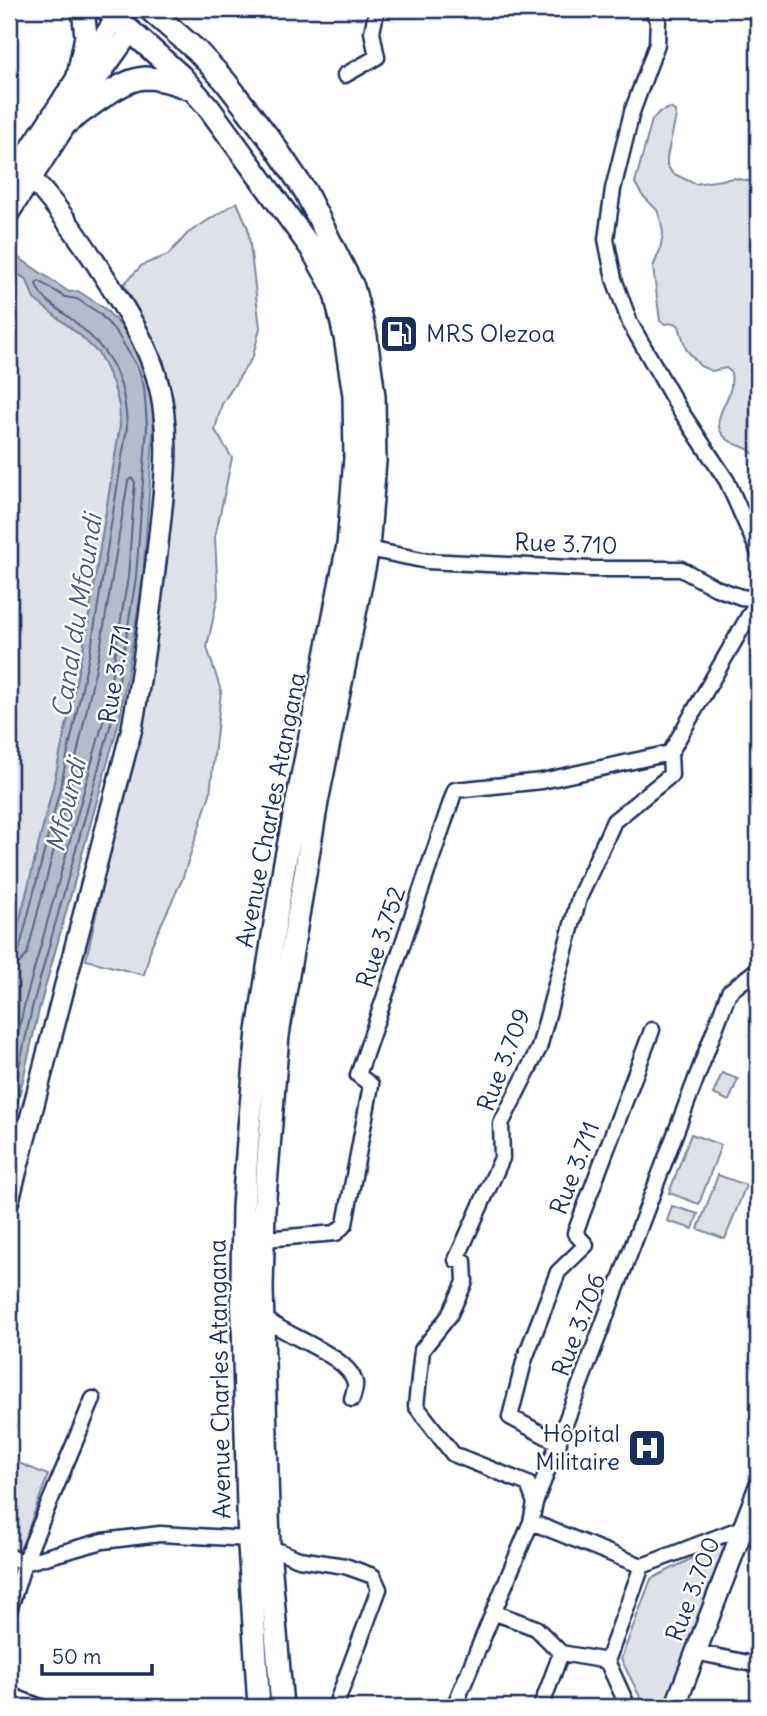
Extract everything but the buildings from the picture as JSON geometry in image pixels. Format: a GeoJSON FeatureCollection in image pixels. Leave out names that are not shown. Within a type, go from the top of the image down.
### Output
{"type":"FeatureCollection","features":[{"type":"Feature","properties":{"kind":"main road"},"geometry":{"type":"LineString","coordinates":[[78,76],[86,36],[83,9]]}},
{"type":"Feature","properties":{"kind":"main road"},"geometry":{"type":"LineString","coordinates":[[9,181],[78,76],[129,15]]}},
{"type":"Feature","properties":{"kind":"main road"},"geometry":{"type":"LineString","coordinates":[[9,213],[68,122],[129,15]]}},
{"type":"Feature","properties":{"kind":"main road","name":"Avenue Charles Atangana"},"geometry":{"type":"LineString","coordinates":[[129,15],[194,90],[277,199],[322,266],[334,289],[354,395],[355,458],[348,545],[284,867],[258,1031],[243,1207],[242,1285],[259,1543],[282,1707]]}},
{"type":"Feature","properties":{"kind":"main road","name":"Avenue Charles Atangana"},"geometry":{"type":"LineString","coordinates":[[129,15],[197,51],[225,81],[272,142],[305,191],[353,287],[366,336],[374,396],[375,461],[368,549],[317,802],[278,1035],[264,1210],[259,1707]]}},
{"type":"Feature","properties":{"kind":"main road"},"geometry":{"type":"LineString","coordinates":[[68,122],[107,95],[143,78],[164,79],[194,90]]}},
{"type":"Feature","properties":{"kind":"main road","name":"Rue 3.771"},"geometry":{"type":"LineString","coordinates":[[9,1200],[132,728],[146,650],[165,477],[162,404],[157,376],[149,354],[134,324],[63,213],[32,179]]}},
{"type":"Feature","properties":{"kind":"main road","name":"Rue 3.700"},"geometry":{"type":"LineString","coordinates":[[675,1707],[695,1652],[751,1526],[758,1489]]}},
{"type":"Feature","properties":{"kind":"street"},"geometry":{"type":"LineString","coordinates":[[345,75],[377,57],[372,32],[377,9]]}},
{"type":"Feature","properties":{"kind":"street"},"geometry":{"type":"LineString","coordinates":[[652,9],[658,21],[657,44],[629,124],[612,189],[606,239],[611,266],[630,323],[678,407],[727,481],[758,551]]}},
{"type":"Feature","properties":{"kind":"street","name":"Rue 3.710"},"geometry":{"type":"LineString","coordinates":[[368,549],[427,561],[591,569],[681,569],[716,588],[758,600]]}},
{"type":"Feature","properties":{"kind":"street","name":"Rue 3.709"},"geometry":{"type":"LineString","coordinates":[[536,1503],[528,1485],[453,1454],[416,1406],[422,1350],[449,1316],[465,1282],[464,1261],[456,1260],[502,1158],[501,1124],[538,1048],[579,898],[614,821],[671,775],[670,753],[758,600]]}},
{"type":"Feature","properties":{"kind":"street","name":"Rue 3.752"},"geometry":{"type":"LineString","coordinates":[[264,1239],[336,1233],[345,1224],[370,1085],[358,1075],[455,790],[542,781],[670,753]]}},
{"type":"Feature","properties":{"kind":"street","name":"Rue 3.706"},"geometry":{"type":"LineString","coordinates":[[454,1707],[531,1522],[729,992],[758,969]]}},
{"type":"Feature","properties":{"kind":"street","name":"Rue 3.711"},"geometry":{"type":"LineString","coordinates":[[559,1443],[510,1418],[525,1358],[558,1272],[586,1245],[575,1233],[652,1030]]}},
{"type":"Feature","properties":{"kind":"street"},"geometry":{"type":"LineString","coordinates":[[263,1317],[272,1325],[324,1352],[343,1366],[354,1382],[352,1399]]}},
{"type":"Feature","properties":{"kind":"street"},"geometry":{"type":"LineString","coordinates":[[9,1611],[24,1563],[93,1399]]}},
{"type":"Feature","properties":{"kind":"street"},"geometry":{"type":"LineString","coordinates":[[531,1522],[642,1566],[751,1526]]}},
{"type":"Feature","properties":{"kind":"street"},"geometry":{"type":"LineString","coordinates":[[9,1556],[24,1563],[103,1541],[160,1534],[259,1543],[299,1559],[345,1566],[373,1576],[379,1590],[335,1707]]}},
{"type":"Feature","properties":{"kind":"street"},"geometry":{"type":"LineString","coordinates":[[628,1707],[607,1661],[642,1566]]}},
{"type":"Feature","properties":{"kind":"street"},"geometry":{"type":"LineString","coordinates":[[493,1612],[536,1628],[561,1653],[607,1661]]}},
{"type":"Feature","properties":{"kind":"street"},"geometry":{"type":"LineString","coordinates":[[695,1652],[758,1665]]}},
{"type":"Feature","properties":{"kind":"street"},"geometry":{"type":"LineString","coordinates":[[541,1707],[561,1653]]}},
{"type":"Feature","properties":{"kind":"street"},"geometry":{"type":"LineString","coordinates":[[9,1695],[41,1707]]}},
{"type":"Feature","properties":{"kind":"shaded area"},"geometry":{"type":"Polygon","coordinates":[[[670,108],[675,111],[676,116],[667,157],[667,165],[672,173],[695,184],[734,178],[758,183],[758,460],[748,449],[727,439],[719,429],[719,417],[731,388],[731,372],[726,368],[712,371],[700,366],[686,349],[679,326],[660,321],[653,267],[663,233],[661,221],[657,210],[642,195],[635,183],[652,120],[659,112],[670,108]]]}},
{"type":"Feature","properties":{"kind":"shaded area"},"geometry":{"type":"Polygon","coordinates":[[[237,202],[248,228],[260,328],[253,356],[222,404],[215,430],[232,458],[215,537],[218,596],[207,647],[221,691],[210,794],[182,880],[152,944],[144,975],[86,960],[121,802],[172,485],[173,399],[163,358],[124,284],[142,265],[168,255],[188,233],[237,202]]]}},
{"type":"Feature","properties":{"kind":"shaded area"},"geometry":{"type":"Polygon","coordinates":[[[9,268],[27,280],[34,299],[81,336],[99,354],[113,383],[119,405],[120,426],[85,640],[53,787],[9,963],[9,268]]]}},
{"type":"Feature","properties":{"kind":"shaded area"},"geometry":{"type":"Polygon","coordinates":[[[722,1073],[738,1079],[729,1101],[713,1094],[722,1073]]]}},
{"type":"Feature","properties":{"kind":"shaded area"},"geometry":{"type":"Polygon","coordinates":[[[691,1134],[721,1145],[699,1204],[669,1193],[691,1134]]]}},
{"type":"Feature","properties":{"kind":"shaded area"},"geometry":{"type":"Polygon","coordinates":[[[718,1175],[746,1185],[725,1239],[698,1229],[718,1175]]]}},
{"type":"Feature","properties":{"kind":"shaded area"},"geometry":{"type":"Polygon","coordinates":[[[672,1206],[698,1214],[693,1229],[667,1221],[672,1206]]]}},
{"type":"Feature","properties":{"kind":"shaded area"},"geometry":{"type":"Polygon","coordinates":[[[9,1459],[48,1475],[9,1582],[9,1459]]]}},
{"type":"Feature","properties":{"kind":"shaded area"},"geometry":{"type":"Polygon","coordinates":[[[728,1540],[664,1707],[645,1707],[621,1659],[651,1579],[728,1540]]]}},
{"type":"Feature","properties":{"kind":"water","name":"Mfoundi"},"geometry":{"type":"Polygon","coordinates":[[[9,251],[69,292],[78,291],[104,308],[123,328],[136,349],[151,385],[154,425],[143,579],[120,718],[40,1006],[9,1140],[9,963],[53,787],[85,640],[120,426],[119,405],[113,383],[99,354],[81,336],[34,299],[27,280],[9,268],[9,251]]]}},
{"type":"Feature","properties":{"kind":"place","name":"MRS Olezoa"},"geometry":{"type":"Point","coordinates":[399,334]}},
{"type":"Feature","properties":{"kind":"place","name":"Hôpital Militaire"},"geometry":{"type":"Point","coordinates":[647,1448]}},
{"type":"Feature","properties":{"kind":"water label","name":"Canal du Mfoundi"},"geometry":{"type":"Point","coordinates":[77,616]}}]}
